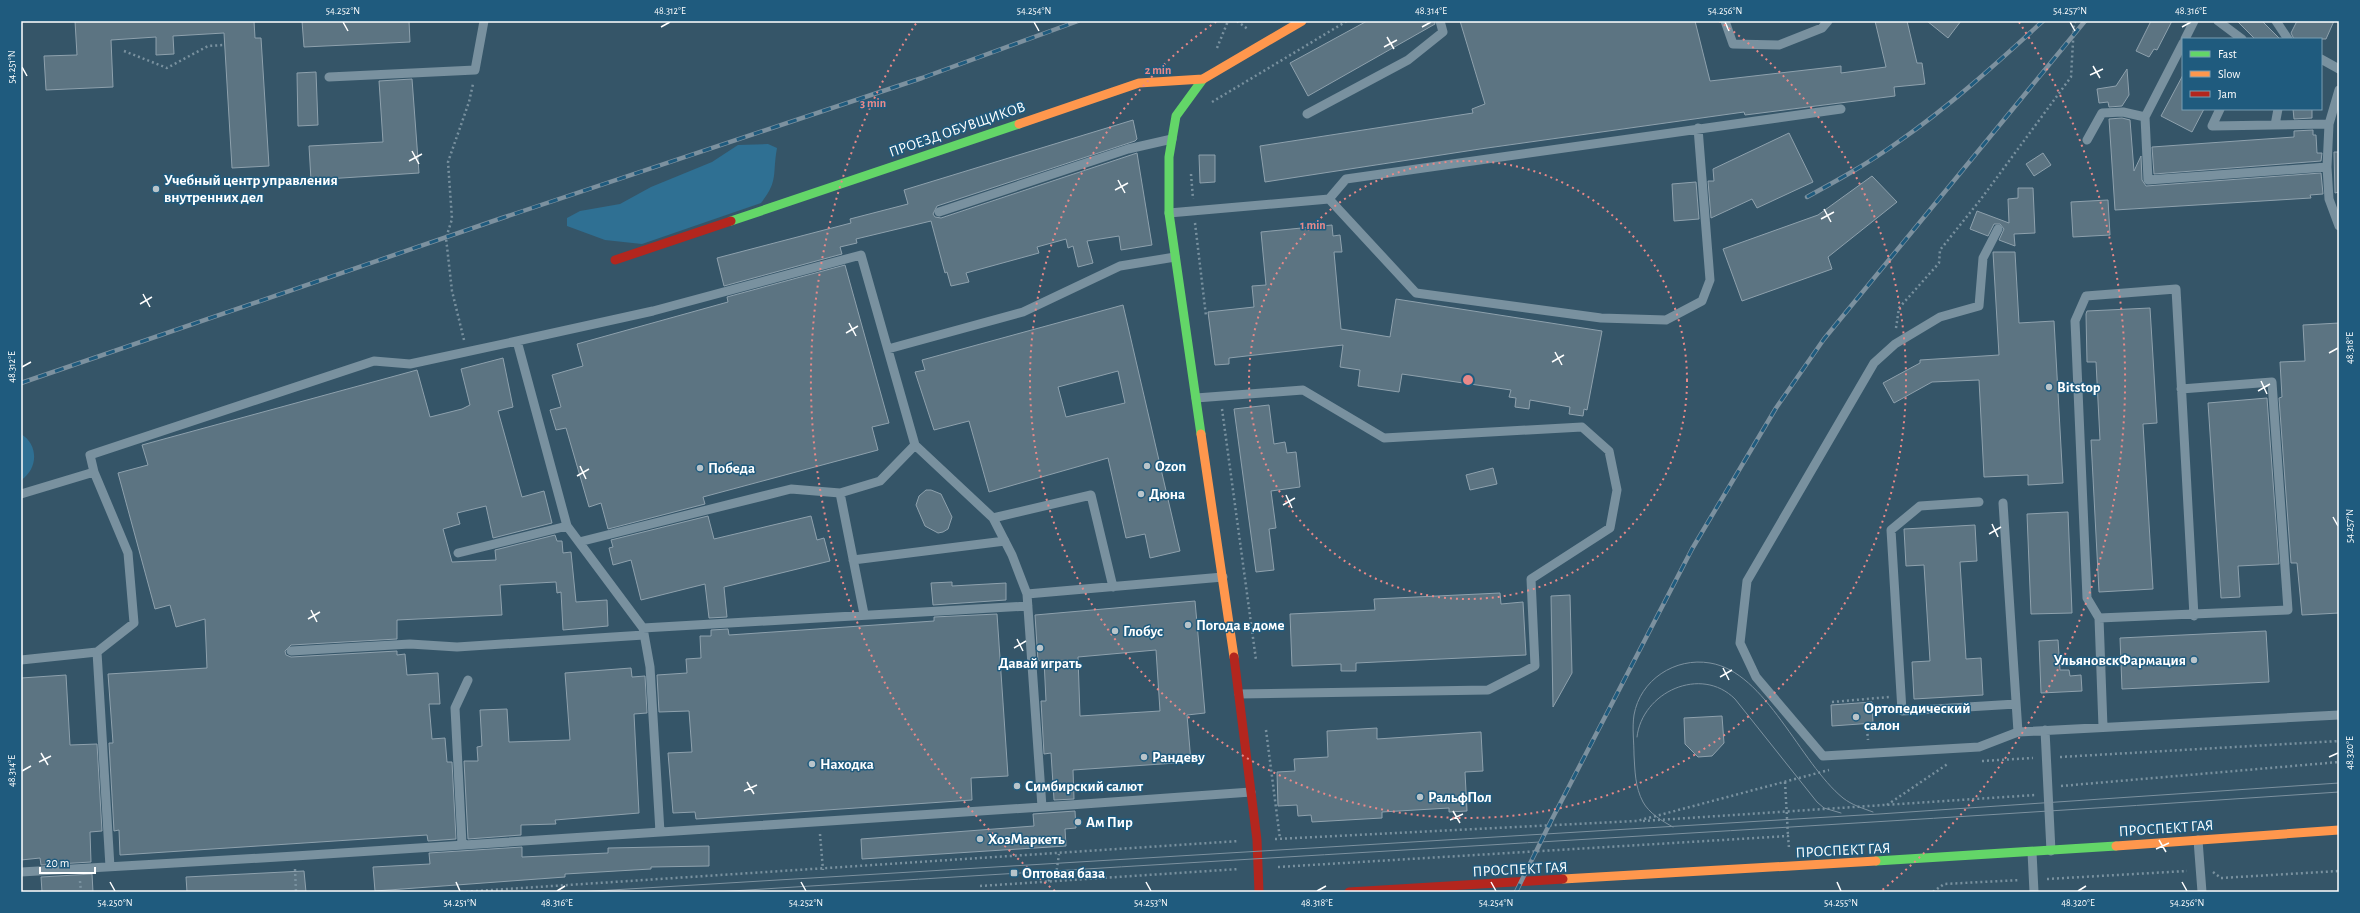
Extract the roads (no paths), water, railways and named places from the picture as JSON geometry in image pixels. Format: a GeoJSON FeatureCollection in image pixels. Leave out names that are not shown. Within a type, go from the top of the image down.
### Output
{"type":"FeatureCollection","features":[{"type":"Feature","properties":{"kind":"street","name":"ПРОЕЗД ОБУВЩИКОВ"},"geometry":{"type":"LineString","coordinates":[[615,260],[1139,83],[1203,80],[1302,21]]}},
{"type":"Feature","properties":{"kind":"street"},"geometry":{"type":"LineString","coordinates":[[1203,80],[1176,116],[1169,157],[1168,213],[1223,577],[1239,694],[1257,840],[1259,892]]}},
{"type":"Feature","properties":{"kind":"street","name":"ПРОСПЕКТ ГАЯ"},"geometry":{"type":"LineString","coordinates":[[1349,892],[1403,891],[2051,851],[2339,830]]}},
{"type":"Feature","properties":{"kind":"lane"},"geometry":{"type":"LineString","coordinates":[[329,77],[475,70],[484,21]]}},
{"type":"Feature","properties":{"kind":"lane"},"geometry":{"type":"LineString","coordinates":[[1307,114],[1408,60],[1442,32],[1440,21]]}},
{"type":"Feature","properties":{"kind":"lane"},"geometry":{"type":"LineString","coordinates":[[1725,21],[1733,44],[1779,45],[1822,28],[1828,21]]}},
{"type":"Feature","properties":{"kind":"lane"},"geometry":{"type":"LineString","coordinates":[[2186,38],[2194,21]]}},
{"type":"Feature","properties":{"kind":"lane"},"geometry":{"type":"LineString","coordinates":[[2218,21],[2241,38]]}},
{"type":"Feature","properties":{"kind":"lane"},"geometry":{"type":"LineString","coordinates":[[2276,21],[2287,38]]}},
{"type":"Feature","properties":{"kind":"lane"},"geometry":{"type":"LineString","coordinates":[[2182,45],[2145,117],[2148,180],[2327,167]]}},
{"type":"Feature","properties":{"kind":"lane"},"geometry":{"type":"LineString","coordinates":[[2322,60],[2339,69]]}},
{"type":"Feature","properties":{"kind":"lane"},"geometry":{"type":"LineString","coordinates":[[2339,90],[2329,124],[2327,167],[2329,199],[2339,226]]}},
{"type":"Feature","properties":{"kind":"lane"},"geometry":{"type":"LineString","coordinates":[[1168,213],[1330,199],[1346,179],[1698,128],[1841,109]]}},
{"type":"Feature","properties":{"kind":"lane"},"geometry":{"type":"LineString","coordinates":[[2220,110],[2212,126],[2329,124]]}},
{"type":"Feature","properties":{"kind":"lane"},"geometry":{"type":"LineString","coordinates":[[2275,124],[2278,110]]}},
{"type":"Feature","properties":{"kind":"lane"},"geometry":{"type":"LineString","coordinates":[[2088,140],[2102,113],[2123,112],[2145,117]]}},
{"type":"Feature","properties":{"kind":"lane"},"geometry":{"type":"LineString","coordinates":[[1330,199],[1416,293],[1601,318],[1666,320],[1702,301],[1710,280],[1698,128]]}},
{"type":"Feature","properties":{"kind":"lane"},"geometry":{"type":"LineString","coordinates":[[939,212],[1128,149],[1172,139]]}},
{"type":"Feature","properties":{"kind":"lane"},"geometry":{"type":"LineString","coordinates":[[1998,229],[1983,258],[1979,306],[1940,317],[1895,344],[1874,363],[1747,580],[1740,643],[1756,677],[1823,756],[1979,747],[2018,732],[2339,715]]}},
{"type":"Feature","properties":{"kind":"lane"},"geometry":{"type":"LineString","coordinates":[[21,660],[97,652],[134,622],[128,553],[94,472],[90,455],[374,361],[410,364],[517,342],[653,311],[861,255],[915,445],[993,518],[1005,541],[1027,594],[1042,807]]}},
{"type":"Feature","properties":{"kind":"lane"},"geometry":{"type":"LineString","coordinates":[[888,349],[1023,312],[1120,266],[1175,257]]}},
{"type":"Feature","properties":{"kind":"lane"},"geometry":{"type":"LineString","coordinates":[[2103,727],[2099,618],[2087,598],[2075,321],[2086,296],[2176,289],[2194,616]]}},
{"type":"Feature","properties":{"kind":"lane"},"geometry":{"type":"LineString","coordinates":[[517,342],[567,526],[644,632],[650,667],[660,832]]}},
{"type":"Feature","properties":{"kind":"lane"},"geometry":{"type":"LineString","coordinates":[[2099,618],[2194,616],[2288,610],[2272,382],[2181,389]]}},
{"type":"Feature","properties":{"kind":"lane"},"geometry":{"type":"LineString","coordinates":[[1196,398],[1219,395],[1303,390],[1384,438],[1582,427],[1609,451],[1617,490],[1610,528],[1531,579],[1535,666],[1488,690],[1239,694]]}},
{"type":"Feature","properties":{"kind":"lane"},"geometry":{"type":"LineString","coordinates":[[579,542],[791,489],[840,493],[880,481],[915,445]]}},
{"type":"Feature","properties":{"kind":"lane"},"geometry":{"type":"LineString","coordinates":[[21,494],[94,472]]}},
{"type":"Feature","properties":{"kind":"lane"},"geometry":{"type":"LineString","coordinates":[[840,493],[864,614]]}},
{"type":"Feature","properties":{"kind":"lane"},"geometry":{"type":"LineString","coordinates":[[993,518],[1091,495],[1113,587]]}},
{"type":"Feature","properties":{"kind":"lane"},"geometry":{"type":"LineString","coordinates":[[1978,502],[1920,506],[1891,530],[1902,711],[2016,704]]}},
{"type":"Feature","properties":{"kind":"lane"},"geometry":{"type":"LineString","coordinates":[[2002,502],[2018,732]]}},
{"type":"Feature","properties":{"kind":"lane"},"geometry":{"type":"LineString","coordinates":[[458,553],[567,526]]}},
{"type":"Feature","properties":{"kind":"lane"},"geometry":{"type":"LineString","coordinates":[[853,560],[1005,541]]}},
{"type":"Feature","properties":{"kind":"lane"},"geometry":{"type":"LineString","coordinates":[[1027,594],[1223,577]]}},
{"type":"Feature","properties":{"kind":"lane"},"geometry":{"type":"LineString","coordinates":[[291,651],[410,644],[457,647],[864,614],[1028,606]]}},
{"type":"Feature","properties":{"kind":"lane"},"geometry":{"type":"LineString","coordinates":[[97,652],[110,866]]}},
{"type":"Feature","properties":{"kind":"lane"},"geometry":{"type":"LineString","coordinates":[[462,844],[455,708],[468,680]]}},
{"type":"Feature","properties":{"kind":"lane"},"geometry":{"type":"LineString","coordinates":[[2045,730],[2051,851]]}},
{"type":"Feature","properties":{"kind":"lane"},"geometry":{"type":"LineString","coordinates":[[21,872],[660,832],[1251,792]]}},
{"type":"Feature","properties":{"kind":"lane"},"geometry":{"type":"LineString","coordinates":[[2198,840],[2202,892]]}},
{"type":"Feature","properties":{"kind":"lane"},"geometry":{"type":"LineString","coordinates":[[2032,852],[2034,892]]}},
{"type":"Feature","properties":{"kind":"tram line"},"geometry":{"type":"LineString","coordinates":[[1673,827],[1652,813],[1640,796],[1635,767],[1633,730],[1634,715],[1643,691],[1651,682],[1672,668],[1697,662],[1710,663],[1730,670],[1748,683],[1765,700],[1827,783],[1846,800],[1873,812]]}},
{"type":"Feature","properties":{"kind":"tram line"},"geometry":{"type":"LineString","coordinates":[[1637,737],[1641,721],[1650,707],[1661,696],[1675,688],[1690,684],[1706,684],[1721,689],[1735,699],[1817,802],[1824,808],[1841,813]]}},
{"type":"Feature","properties":{"kind":"tram line"},"geometry":{"type":"LineString","coordinates":[[578,892],[1879,814],[2339,783]]}},
{"type":"Feature","properties":{"kind":"tram line"},"geometry":{"type":"LineString","coordinates":[[716,892],[2339,792]]}},
{"type":"Feature","properties":{"kind":"railway"},"geometry":{"type":"LineString","coordinates":[[21,383],[502,218],[922,78],[1078,21]]}},
{"type":"Feature","properties":{"kind":"railway"},"geometry":{"type":"LineString","coordinates":[[1807,197],[1842,178],[1887,150],[1936,114],[1973,84],[2043,21]]}},
{"type":"Feature","properties":{"kind":"railway"},"geometry":{"type":"LineString","coordinates":[[1516,892],[1549,825],[1692,549],[1776,408],[1824,339],[2085,21]]}},
{"type":"Feature","properties":{"kind":"place","name":"Учебный центр управления внутренних дел"},"geometry":{"type":"Point","coordinates":[156,189]}},
{"type":"Feature","properties":{"kind":"place","name":"Bitstop"},"geometry":{"type":"Point","coordinates":[2049,387]}},
{"type":"Feature","properties":{"kind":"place","name":"Ozon"},"geometry":{"type":"Point","coordinates":[1147,466]}},
{"type":"Feature","properties":{"kind":"place","name":"Победа"},"geometry":{"type":"Point","coordinates":[700,468]}},
{"type":"Feature","properties":{"kind":"place","name":"Дюна"},"geometry":{"type":"Point","coordinates":[1141,494]}},
{"type":"Feature","properties":{"kind":"place","name":"Погода в доме"},"geometry":{"type":"Point","coordinates":[1188,625]}},
{"type":"Feature","properties":{"kind":"place","name":"Глобус"},"geometry":{"type":"Point","coordinates":[1115,631]}},
{"type":"Feature","properties":{"kind":"place","name":"Давай играть"},"geometry":{"type":"Point","coordinates":[1040,648]}},
{"type":"Feature","properties":{"kind":"place","name":"УльяновскФармация"},"geometry":{"type":"Point","coordinates":[2194,660]}},
{"type":"Feature","properties":{"kind":"place","name":"Ортопедический салон"},"geometry":{"type":"Point","coordinates":[1856,717]}},
{"type":"Feature","properties":{"kind":"place","name":"Рандеву"},"geometry":{"type":"Point","coordinates":[1144,757]}},
{"type":"Feature","properties":{"kind":"place","name":"Находка"},"geometry":{"type":"Point","coordinates":[812,764]}},
{"type":"Feature","properties":{"kind":"place","name":"Симбирский салют"},"geometry":{"type":"Point","coordinates":[1017,786]}},
{"type":"Feature","properties":{"kind":"place","name":"РальфПол"},"geometry":{"type":"Point","coordinates":[1420,797]}},
{"type":"Feature","properties":{"kind":"place","name":"Ам Пир"},"geometry":{"type":"Point","coordinates":[1078,822]}},
{"type":"Feature","properties":{"kind":"place","name":"ХозМаркеть"},"geometry":{"type":"Point","coordinates":[980,839]}},
{"type":"Feature","properties":{"kind":"place","name":"Оптовая база"},"geometry":{"type":"Point","coordinates":[1014,873]}}]}
